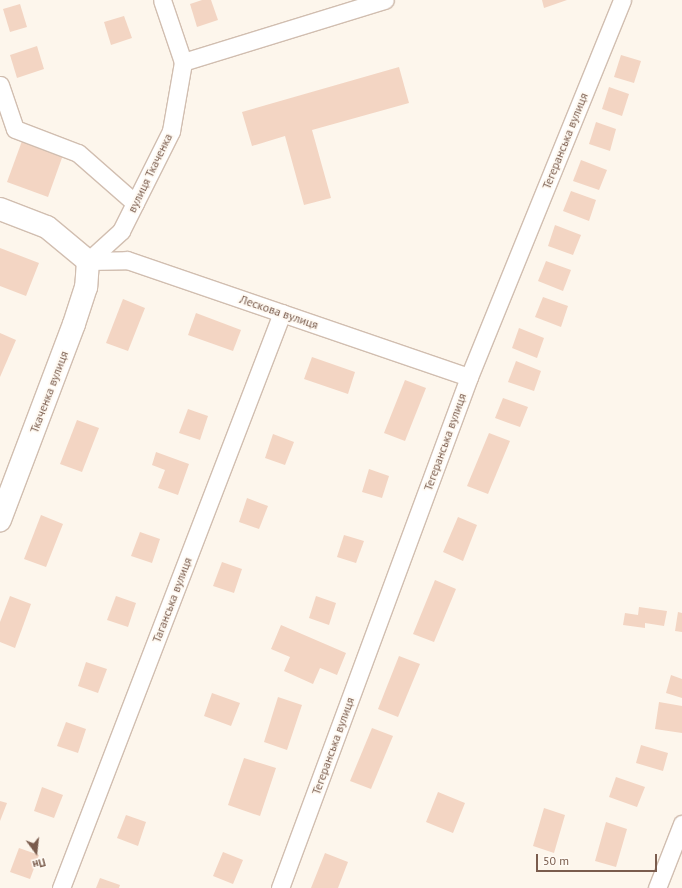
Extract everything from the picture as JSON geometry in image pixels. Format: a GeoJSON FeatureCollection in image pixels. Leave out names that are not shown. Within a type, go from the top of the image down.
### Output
{"type":"FeatureCollection","features":[{"type":"Feature","properties":{"kind":"street","name":"вулиця Ткаченка"},"geometry":{"type":"LineString","coordinates":[[88,261],[121,231],[171,130],[183,62],[162,0]]}},
{"type":"Feature","properties":{"kind":"street"},"geometry":{"type":"LineString","coordinates":[[183,62],[385,0]]}},
{"type":"Feature","properties":{"kind":"street","name":"Тегеранська вулиця"},"geometry":{"type":"LineString","coordinates":[[280,888],[469,377],[622,0]]}},
{"type":"Feature","properties":{"kind":"street"},"geometry":{"type":"LineString","coordinates":[[0,85],[14,129],[78,153],[135,203]]}},
{"type":"Feature","properties":{"kind":"street"},"geometry":{"type":"LineString","coordinates":[[0,208],[47,227],[88,261]]}},
{"type":"Feature","properties":{"kind":"street","name":"Лескова вулиця"},"geometry":{"type":"LineString","coordinates":[[88,261],[127,260],[469,377]]}},
{"type":"Feature","properties":{"kind":"street","name":"Ткаченка вулиця"},"geometry":{"type":"LineString","coordinates":[[0,520],[74,324],[86,287],[88,261]]}},
{"type":"Feature","properties":{"kind":"street","name":"Таганська вулиця"},"geometry":{"type":"LineString","coordinates":[[61,888],[282,313]]}},
{"type":"Feature","properties":{"kind":"street"},"geometry":{"type":"LineString","coordinates":[[657,888],[682,824]]}},
{"type":"Feature","properties":{"kind":"building"},"geometry":{"type":"Polygon","coordinates":[[[202,0],[211,0],[218,20],[197,27],[190,4],[202,0]]]}},
{"type":"Feature","properties":{"kind":"building"},"geometry":{"type":"Polygon","coordinates":[[[542,0],[567,0],[544,8],[542,0]]]}},
{"type":"Feature","properties":{"kind":"building"},"geometry":{"type":"Polygon","coordinates":[[[20,4],[27,27],[10,32],[3,9],[20,4]]]}},
{"type":"Feature","properties":{"kind":"building"},"geometry":{"type":"Polygon","coordinates":[[[124,16],[132,38],[111,45],[104,22],[124,16]]]}},
{"type":"Feature","properties":{"kind":"building"},"geometry":{"type":"Polygon","coordinates":[[[37,46],[44,69],[17,78],[10,55],[37,46]]]}},
{"type":"Feature","properties":{"kind":"building"},"geometry":{"type":"Polygon","coordinates":[[[621,55],[641,61],[634,83],[614,77],[621,55]]]}},
{"type":"Feature","properties":{"kind":"building"},"geometry":{"type":"Polygon","coordinates":[[[399,67],[409,103],[312,130],[331,198],[304,205],[285,136],[252,146],[242,112],[399,67]]]}},
{"type":"Feature","properties":{"kind":"building"},"geometry":{"type":"Polygon","coordinates":[[[609,87],[629,94],[622,116],[602,109],[609,87]]]}},
{"type":"Feature","properties":{"kind":"building"},"geometry":{"type":"Polygon","coordinates":[[[596,122],[616,129],[610,151],[589,144],[596,122]]]}},
{"type":"Feature","properties":{"kind":"building"},"geometry":{"type":"Polygon","coordinates":[[[22,141],[63,155],[48,197],[7,182],[22,141]]]}},
{"type":"Feature","properties":{"kind":"building"},"geometry":{"type":"Polygon","coordinates":[[[581,160],[607,170],[599,190],[573,181],[581,160]]]}},
{"type":"Feature","properties":{"kind":"building"},"geometry":{"type":"Polygon","coordinates":[[[571,191],[596,200],[589,221],[563,211],[571,191]]]}},
{"type":"Feature","properties":{"kind":"building"},"geometry":{"type":"Polygon","coordinates":[[[555,225],[581,235],[573,255],[548,246],[555,225]]]}},
{"type":"Feature","properties":{"kind":"building"},"geometry":{"type":"Polygon","coordinates":[[[0,248],[39,263],[26,296],[0,286],[0,248]]]}},
{"type":"Feature","properties":{"kind":"building"},"geometry":{"type":"Polygon","coordinates":[[[546,261],[571,270],[563,291],[538,281],[546,261]]]}},
{"type":"Feature","properties":{"kind":"building"},"geometry":{"type":"Polygon","coordinates":[[[543,297],[568,306],[561,327],[535,317],[543,297]]]}},
{"type":"Feature","properties":{"kind":"building"},"geometry":{"type":"Polygon","coordinates":[[[123,299],[145,308],[128,351],[106,343],[123,299]]]}},
{"type":"Feature","properties":{"kind":"building"},"geometry":{"type":"Polygon","coordinates":[[[196,313],[241,330],[233,351],[188,335],[196,313]]]}},
{"type":"Feature","properties":{"kind":"building"},"geometry":{"type":"Polygon","coordinates":[[[519,328],[544,338],[537,358],[512,348],[519,328]]]}},
{"type":"Feature","properties":{"kind":"building"},"geometry":{"type":"Polygon","coordinates":[[[0,333],[16,340],[0,377],[0,333]]]}},
{"type":"Feature","properties":{"kind":"building"},"geometry":{"type":"Polygon","coordinates":[[[312,357],[355,372],[348,394],[304,379],[312,357]]]}},
{"type":"Feature","properties":{"kind":"building"},"geometry":{"type":"Polygon","coordinates":[[[516,361],[541,371],[534,391],[508,382],[516,361]]]}},
{"type":"Feature","properties":{"kind":"building"},"geometry":{"type":"Polygon","coordinates":[[[405,380],[426,388],[405,441],[384,433],[405,380]]]}},
{"type":"Feature","properties":{"kind":"building"},"geometry":{"type":"Polygon","coordinates":[[[503,398],[528,407],[520,427],[495,418],[503,398]]]}},
{"type":"Feature","properties":{"kind":"building"},"geometry":{"type":"Polygon","coordinates":[[[188,409],[208,416],[200,440],[179,433],[188,409]]]}},
{"type":"Feature","properties":{"kind":"building"},"geometry":{"type":"Polygon","coordinates":[[[77,420],[99,428],[82,472],[60,464],[77,420]]]}},
{"type":"Feature","properties":{"kind":"building"},"geometry":{"type":"Polygon","coordinates":[[[489,433],[510,441],[488,494],[467,486],[489,433]]]}},
{"type":"Feature","properties":{"kind":"building"},"geometry":{"type":"Polygon","coordinates":[[[273,434],[294,442],[285,465],[265,458],[273,434]]]}},
{"type":"Feature","properties":{"kind":"building"},"geometry":{"type":"Polygon","coordinates":[[[156,452],[189,464],[178,495],[158,488],[165,470],[152,465],[156,452]]]}},
{"type":"Feature","properties":{"kind":"building"},"geometry":{"type":"Polygon","coordinates":[[[369,469],[389,476],[382,498],[362,492],[369,469]]]}},
{"type":"Feature","properties":{"kind":"building"},"geometry":{"type":"Polygon","coordinates":[[[247,498],[268,506],[259,529],[239,522],[247,498]]]}},
{"type":"Feature","properties":{"kind":"building"},"geometry":{"type":"Polygon","coordinates":[[[41,515],[63,524],[46,567],[24,559],[41,515]]]}},
{"type":"Feature","properties":{"kind":"building"},"geometry":{"type":"Polygon","coordinates":[[[458,517],[477,525],[463,561],[443,552],[458,517]]]}},
{"type":"Feature","properties":{"kind":"building"},"geometry":{"type":"Polygon","coordinates":[[[140,532],[160,539],[152,563],[131,556],[140,532]]]}},
{"type":"Feature","properties":{"kind":"building"},"geometry":{"type":"Polygon","coordinates":[[[344,535],[364,541],[356,563],[337,557],[344,535]]]}},
{"type":"Feature","properties":{"kind":"building"},"geometry":{"type":"Polygon","coordinates":[[[222,562],[242,569],[234,593],[213,586],[222,562]]]}},
{"type":"Feature","properties":{"kind":"building"},"geometry":{"type":"Polygon","coordinates":[[[435,580],[456,589],[434,642],[413,634],[435,580]]]}},
{"type":"Feature","properties":{"kind":"building"},"geometry":{"type":"Polygon","coordinates":[[[10,596],[31,604],[15,648],[0,642],[0,622],[10,596]]]}},
{"type":"Feature","properties":{"kind":"building"},"geometry":{"type":"Polygon","coordinates":[[[116,596],[136,603],[128,627],[107,620],[116,596]]]}},
{"type":"Feature","properties":{"kind":"building"},"geometry":{"type":"Polygon","coordinates":[[[316,596],[336,603],[329,625],[309,618],[316,596]]]}},
{"type":"Feature","properties":{"kind":"building"},"geometry":{"type":"Polygon","coordinates":[[[639,607],[667,611],[664,626],[645,623],[645,628],[623,625],[625,613],[638,615],[639,607]]]}},
{"type":"Feature","properties":{"kind":"building"},"geometry":{"type":"Polygon","coordinates":[[[678,612],[682,613],[682,632],[675,631],[678,612]]]}},
{"type":"Feature","properties":{"kind":"building"},"geometry":{"type":"Polygon","coordinates":[[[281,625],[346,653],[337,675],[320,668],[313,684],[284,671],[290,657],[271,649],[281,625]]]}},
{"type":"Feature","properties":{"kind":"building"},"geometry":{"type":"Polygon","coordinates":[[[399,656],[420,664],[398,717],[378,709],[399,656]]]}},
{"type":"Feature","properties":{"kind":"building"},"geometry":{"type":"Polygon","coordinates":[[[86,662],[107,669],[98,693],[78,686],[86,662]]]}},
{"type":"Feature","properties":{"kind":"building"},"geometry":{"type":"Polygon","coordinates":[[[671,675],[682,679],[682,698],[666,693],[671,675]]]}},
{"type":"Feature","properties":{"kind":"building"},"geometry":{"type":"Polygon","coordinates":[[[212,693],[240,703],[231,726],[204,716],[212,693]]]}},
{"type":"Feature","properties":{"kind":"building"},"geometry":{"type":"Polygon","coordinates":[[[278,697],[302,705],[287,750],[264,742],[278,697]]]}},
{"type":"Feature","properties":{"kind":"building"},"geometry":{"type":"Polygon","coordinates":[[[659,702],[682,706],[682,733],[655,729],[659,702]]]}},
{"type":"Feature","properties":{"kind":"building"},"geometry":{"type":"Polygon","coordinates":[[[66,722],[86,729],[78,753],[57,746],[66,722]]]}},
{"type":"Feature","properties":{"kind":"building"},"geometry":{"type":"Polygon","coordinates":[[[372,728],[393,736],[371,789],[350,781],[372,728]]]}},
{"type":"Feature","properties":{"kind":"building"},"geometry":{"type":"Polygon","coordinates":[[[641,745],[668,753],[663,771],[636,763],[641,745]]]}},
{"type":"Feature","properties":{"kind":"building"},"geometry":{"type":"Polygon","coordinates":[[[244,758],[276,768],[260,816],[228,805],[244,758]]]}},
{"type":"Feature","properties":{"kind":"building"},"geometry":{"type":"Polygon","coordinates":[[[616,777],[645,787],[637,807],[609,797],[616,777]]]}},
{"type":"Feature","properties":{"kind":"building"},"geometry":{"type":"Polygon","coordinates":[[[42,787],[63,795],[54,818],[34,811],[42,787]]]}},
{"type":"Feature","properties":{"kind":"building"},"geometry":{"type":"Polygon","coordinates":[[[438,792],[465,803],[453,833],[426,822],[438,792]]]}},
{"type":"Feature","properties":{"kind":"building"},"geometry":{"type":"Polygon","coordinates":[[[0,801],[7,803],[0,821],[0,801]]]}},
{"type":"Feature","properties":{"kind":"building"},"geometry":{"type":"Polygon","coordinates":[[[544,808],[565,815],[554,853],[533,846],[544,808]]]}},
{"type":"Feature","properties":{"kind":"building"},"geometry":{"type":"Polygon","coordinates":[[[126,815],[146,822],[138,846],[117,838],[126,815]]]}},
{"type":"Feature","properties":{"kind":"building"},"geometry":{"type":"Polygon","coordinates":[[[606,822],[627,829],[616,867],[595,861],[606,822]]]}},
{"type":"Feature","properties":{"kind":"building"},"geometry":{"type":"Polygon","coordinates":[[[19,848],[39,855],[30,879],[10,872],[19,848]]]}},
{"type":"Feature","properties":{"kind":"building"},"geometry":{"type":"Polygon","coordinates":[[[223,852],[243,860],[233,884],[213,876],[223,852]]]}},
{"type":"Feature","properties":{"kind":"building"},"geometry":{"type":"Polygon","coordinates":[[[325,853],[348,862],[338,888],[311,888],[325,853]]]}},
{"type":"Feature","properties":{"kind":"building"},"geometry":{"type":"Polygon","coordinates":[[[100,878],[120,885],[119,888],[96,888],[100,878]]]}}]}
